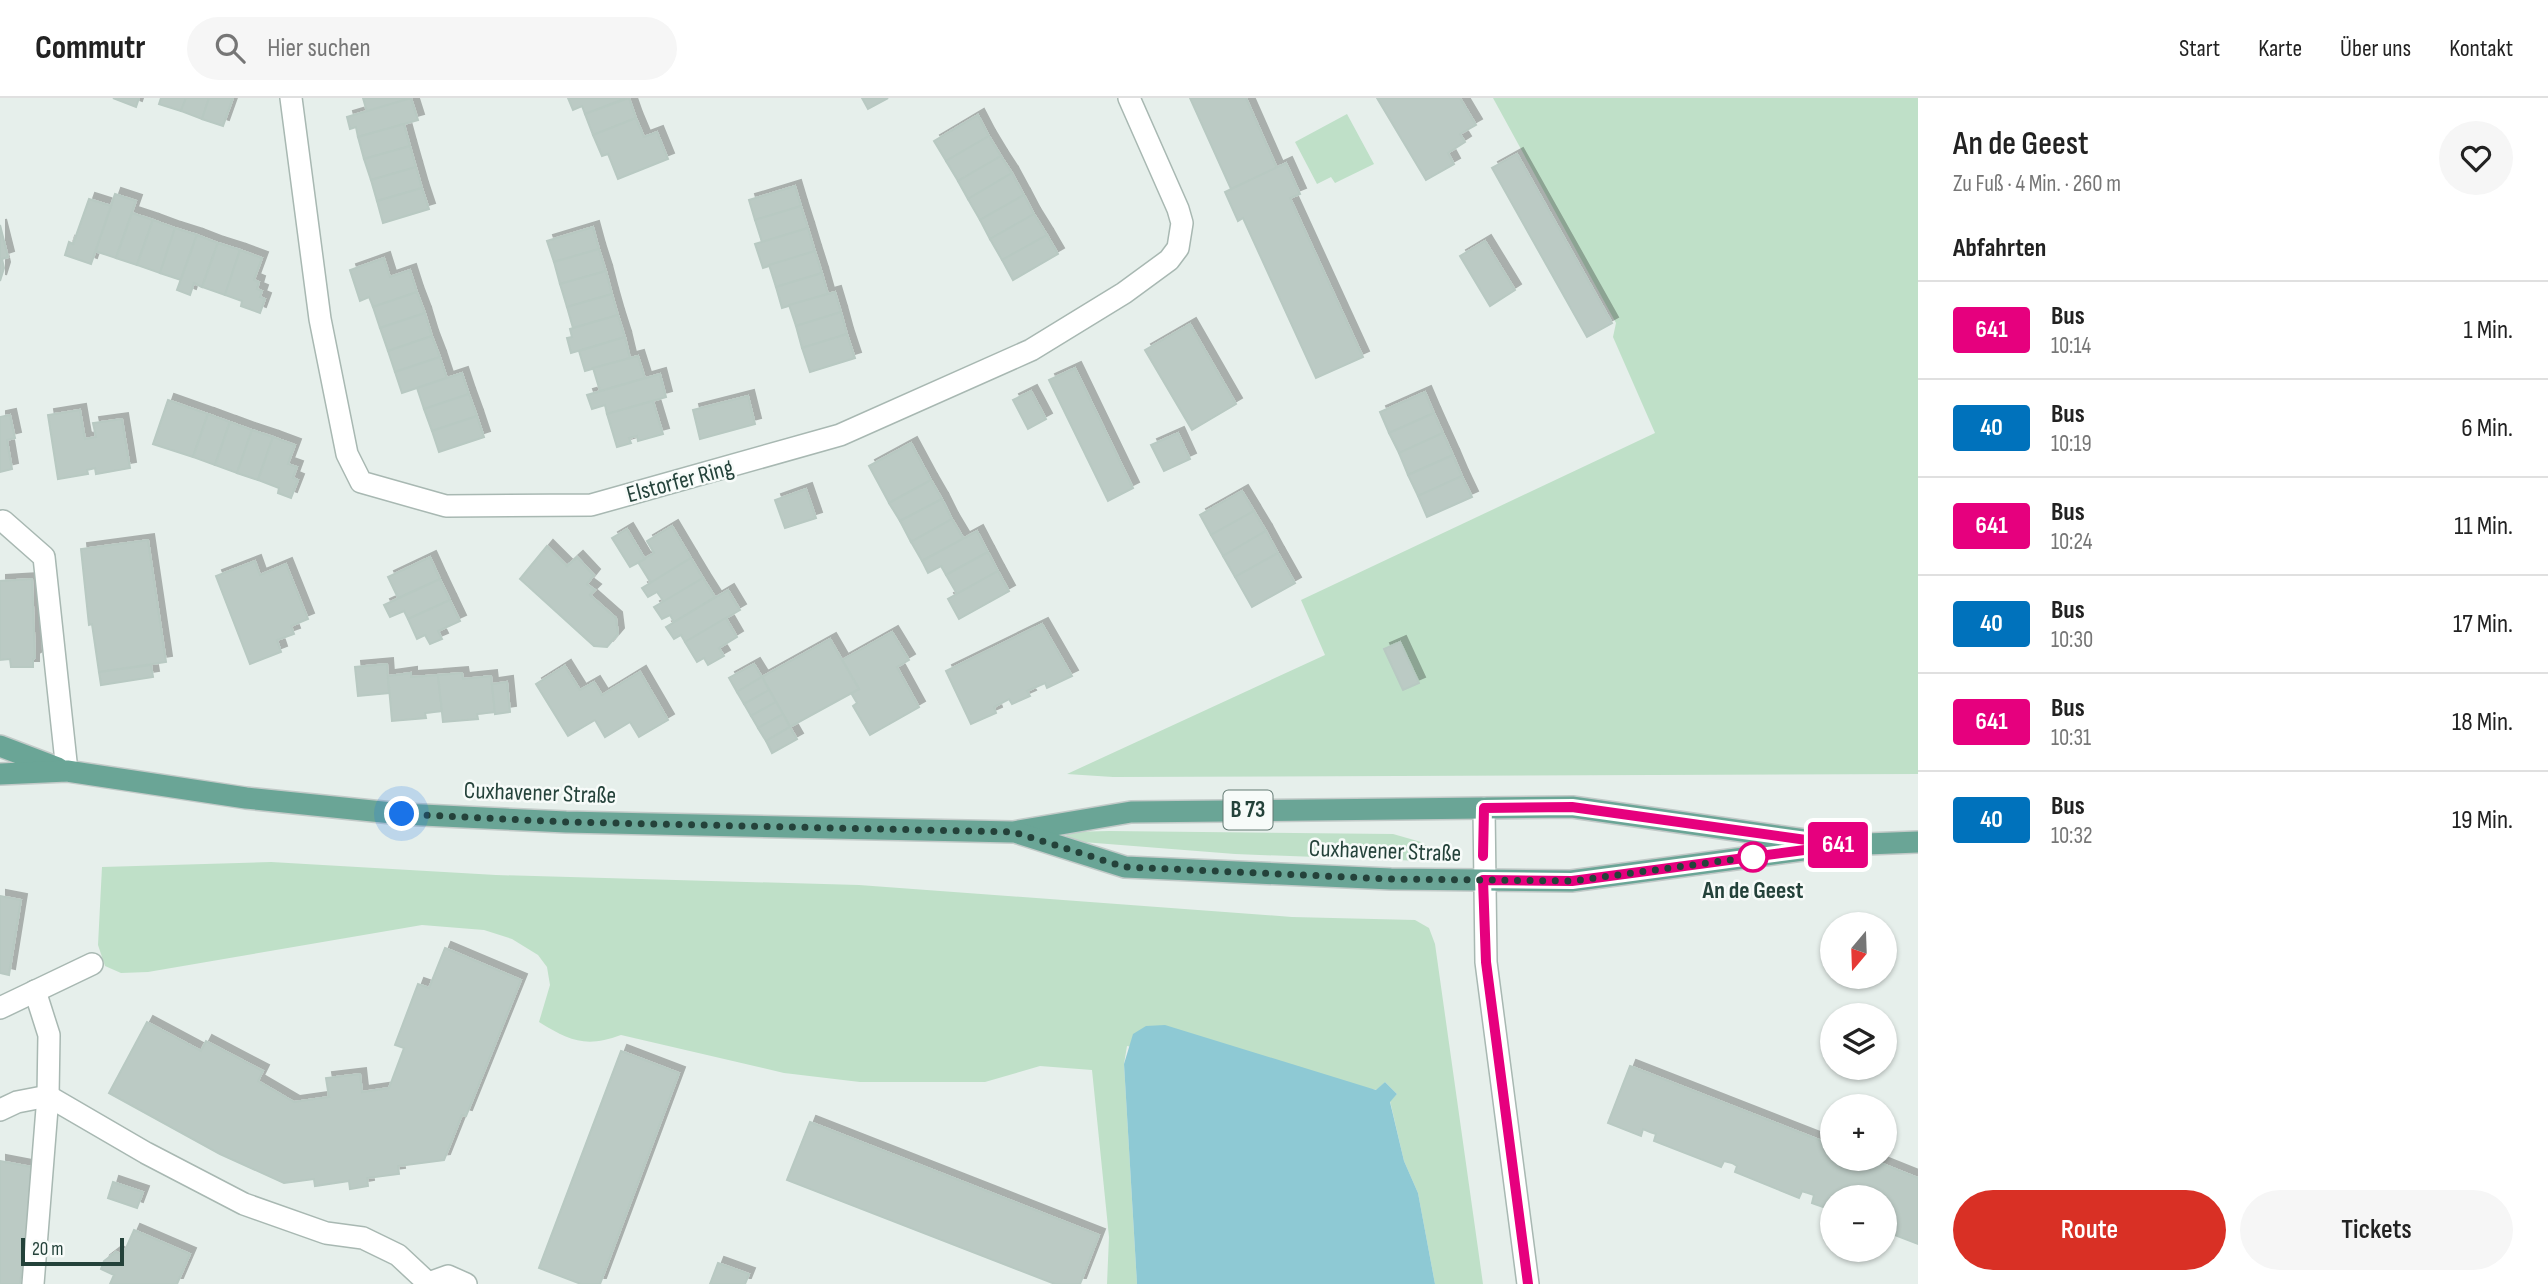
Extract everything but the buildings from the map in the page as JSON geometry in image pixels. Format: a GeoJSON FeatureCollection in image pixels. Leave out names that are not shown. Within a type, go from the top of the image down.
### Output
{"type":"FeatureCollection","features":[{"type":"Feature","properties":{"kind":"main road","name":"Cuxhavener Straße"},"geometry":{"type":"LineString","coordinates":[[0,746],[67,771],[246,798],[402,814],[566,822],[1013,832],[1131,811],[1572,807],[1842,845]]}},
{"type":"Feature","properties":{"kind":"main road","name":"Cuxhavener Straße"},"geometry":{"type":"LineString","coordinates":[[0,775],[67,771]]}},
{"type":"Feature","properties":{"kind":"main road","name":"Cuxhavener Straße"},"geometry":{"type":"LineString","coordinates":[[1013,832],[1125,867],[1572,881],[1842,845],[1918,842]]}},
{"type":"Feature","properties":{"kind":"street","name":"Elstorfer Ring"},"geometry":{"type":"LineString","coordinates":[[291,98],[320,319],[347,454],[361,482],[446,506],[591,505],[840,435],[1031,350],[1124,293],[1169,260],[1178,248],[1182,223],[1178,209],[1129,98]]}},
{"type":"Feature","properties":{"kind":"street"},"geometry":{"type":"LineString","coordinates":[[3,521],[44,557],[67,771]]}},
{"type":"Feature","properties":{"kind":"street"},"geometry":{"type":"LineString","coordinates":[[1484,808],[1486,962],[1528,1284]]}},
{"type":"Feature","properties":{"kind":"street"},"geometry":{"type":"LineString","coordinates":[[0,1008],[92,964]]}},
{"type":"Feature","properties":{"kind":"street"},"geometry":{"type":"LineString","coordinates":[[33,1284],[48,1096],[50,1035],[35,991]]}},
{"type":"Feature","properties":{"kind":"street"},"geometry":{"type":"LineString","coordinates":[[0,1110],[16,1102],[48,1096],[146,1153],[244,1204],[326,1233],[363,1238],[398,1255],[427,1283],[447,1276],[466,1284]]}},
{"type":"Feature","properties":{"kind":"green space"},"geometry":{"type":"Polygon","coordinates":[[[1493,98],[1918,98],[1918,774],[1113,777],[1067,774],[1325,655],[1301,600],[1655,433],[1613,337],[1616,323],[1493,98]]]}},
{"type":"Feature","properties":{"kind":"green space"},"geometry":{"type":"Polygon","coordinates":[[[1347,114],[1374,164],[1335,183],[1331,177],[1317,184],[1295,142],[1347,114]]]}},
{"type":"Feature","properties":{"kind":"green space"},"geometry":{"type":"Polygon","coordinates":[[[1068,832],[1393,834],[1421,842],[1442,857],[1441,860],[1423,861],[1235,854],[1070,841],[1066,835],[1068,832]]]}},
{"type":"Feature","properties":{"kind":"green space"},"geometry":{"type":"Polygon","coordinates":[[[271,862],[496,875],[859,885],[1292,917],[1415,920],[1429,928],[1435,944],[1483,1284],[1435,1284],[1418,1193],[1404,1161],[1390,1101],[1397,1094],[1385,1082],[1377,1090],[1127,1046],[1124,1064],[1137,1284],[1107,1284],[1109,1237],[1092,1070],[1040,1066],[985,1082],[860,1082],[784,1073],[621,1035],[588,1042],[569,1038],[539,1022],[550,985],[547,967],[538,955],[512,939],[484,930],[422,925],[148,972],[121,973],[105,966],[98,945],[102,867],[271,862]]]}},
{"type":"Feature","properties":{"kind":"water"},"geometry":{"type":"Polygon","coordinates":[[[1165,1025],[1376,1090],[1385,1082],[1397,1094],[1390,1102],[1404,1161],[1418,1193],[1435,1284],[1137,1284],[1124,1064],[1133,1034],[1146,1026],[1165,1025]]]}},
{"type":"Feature","properties":{"kind":"bus line","name":"641"},"geometry":{"type":"LineString","coordinates":[[1483,856],[1484,808],[1572,807],[1842,845],[1572,881],[1483,880],[1486,962],[1528,1284]]}},
{"type":"Feature","properties":{"kind":"place","name":"An de Geest"},"geometry":{"type":"Point","coordinates":[1753,857]}},
{"type":"Feature","properties":{"kind":"route"},"geometry":{"type":"LineString","coordinates":[[402,814],[566,822],[1013,832],[1125,867],[1391,879],[1572,881],[1760,856],[1753,857]]}}]}
